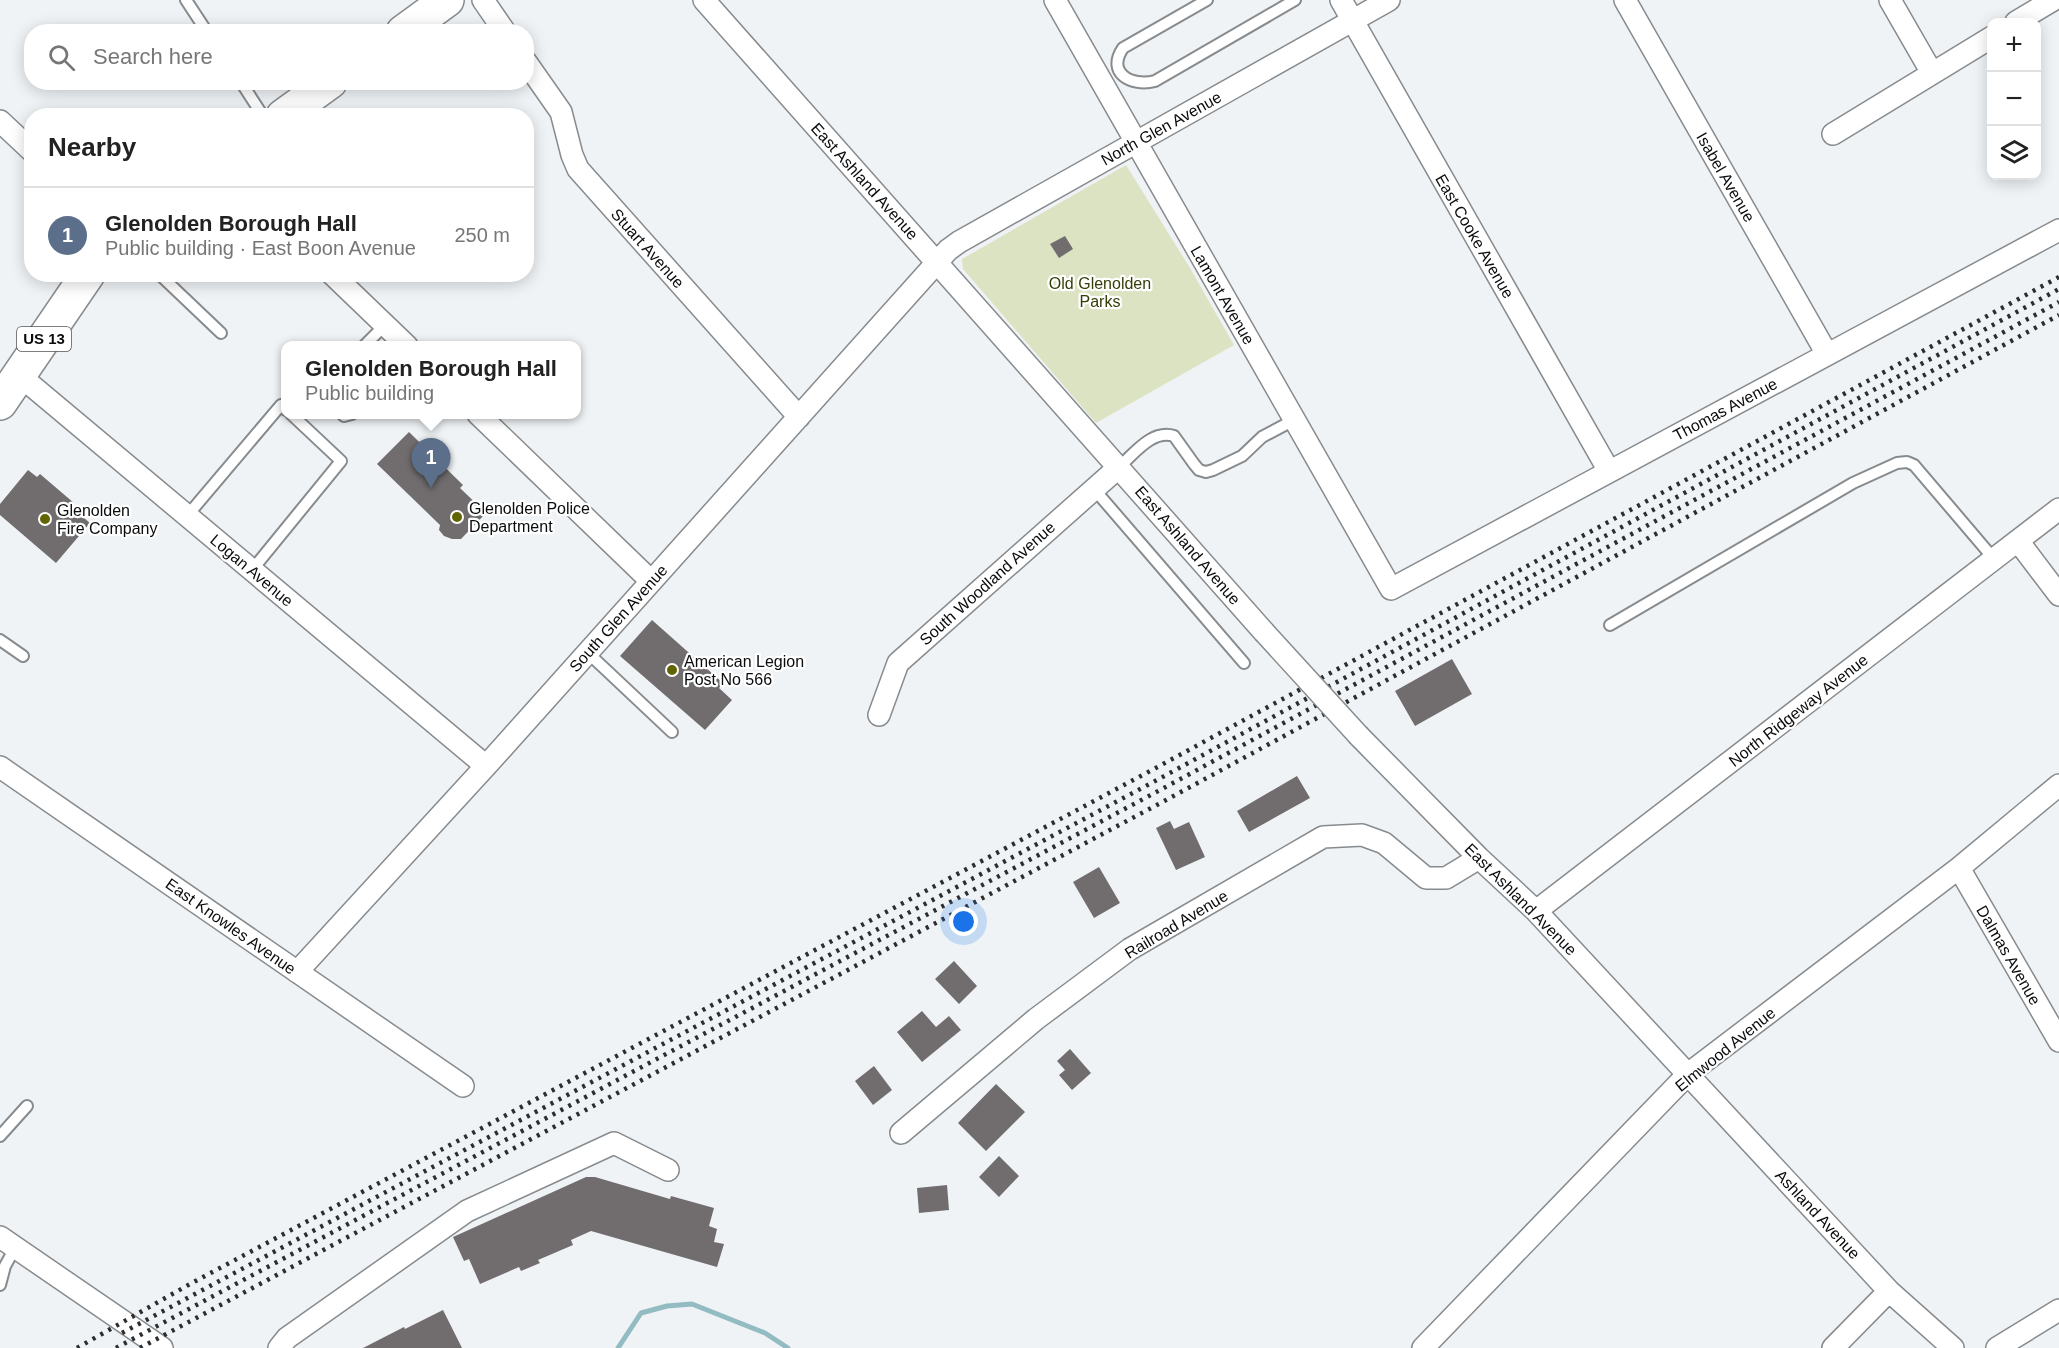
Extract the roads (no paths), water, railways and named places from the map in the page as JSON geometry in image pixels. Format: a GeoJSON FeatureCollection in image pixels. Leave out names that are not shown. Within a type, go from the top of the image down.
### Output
{"type":"FeatureCollection","features":[{"type":"Feature","properties":{"kind":"main road"},"geometry":{"type":"LineString","coordinates":[[414,24],[447,0]]}},
{"type":"Feature","properties":{"kind":"main road"},"geometry":{"type":"LineString","coordinates":[[294,108],[319,90]]}},
{"type":"Feature","properties":{"kind":"main road","name":"US 13"},"geometry":{"type":"LineString","coordinates":[[0,403],[83,282]]}},
{"type":"Feature","properties":{"kind":"street"},"geometry":{"type":"LineString","coordinates":[[483,0],[500,24]]}},
{"type":"Feature","properties":{"kind":"street","name":"East Ashland Avenue"},"geometry":{"type":"LineString","coordinates":[[704,0],[1264,632],[1359,736],[1479,858],[1536,911],[1688,1074]]}},
{"type":"Feature","properties":{"kind":"street","name":"Lamont Avenue"},"geometry":{"type":"LineString","coordinates":[[1055,0],[1110,75],[1136,142],[1391,589]]}},
{"type":"Feature","properties":{"kind":"street","name":"East Cooke Avenue"},"geometry":{"type":"LineString","coordinates":[[1341,0],[1609,471]]}},
{"type":"Feature","properties":{"kind":"street","name":"North Glen Avenue"},"geometry":{"type":"LineString","coordinates":[[937,262],[958,242],[1389,0]]}},
{"type":"Feature","properties":{"kind":"street","name":"Isabel Avenue"},"geometry":{"type":"LineString","coordinates":[[1625,0],[1827,354]]}},
{"type":"Feature","properties":{"kind":"street"},"geometry":{"type":"LineString","coordinates":[[1890,0],[1932,73]]}},
{"type":"Feature","properties":{"kind":"street"},"geometry":{"type":"LineString","coordinates":[[2023,18],[2053,0]]}},
{"type":"Feature","properties":{"kind":"street"},"geometry":{"type":"LineString","coordinates":[[1833,134],[1987,40]]}},
{"type":"Feature","properties":{"kind":"street","name":"Stuart Avenue"},"geometry":{"type":"LineString","coordinates":[[534,73],[561,112],[578,170],[799,417]]}},
{"type":"Feature","properties":{"kind":"street"},"geometry":{"type":"LineString","coordinates":[[0,121],[24,144]]}},
{"type":"Feature","properties":{"kind":"street","name":"Thomas Avenue"},"geometry":{"type":"LineString","coordinates":[[1391,589],[2059,230]]}},
{"type":"Feature","properties":{"kind":"street","name":"South Glen Avenue"},"geometry":{"type":"LineString","coordinates":[[297,972],[486,766],[937,262]]}},
{"type":"Feature","properties":{"kind":"street"},"geometry":{"type":"LineString","coordinates":[[341,282],[402,341]]}},
{"type":"Feature","properties":{"kind":"street","name":"Logan Avenue"},"geometry":{"type":"LineString","coordinates":[[19,375],[486,766]]}},
{"type":"Feature","properties":{"kind":"street"},"geometry":{"type":"LineString","coordinates":[[483,419],[651,581]]}},
{"type":"Feature","properties":{"kind":"street","name":"South Woodland Avenue"},"geometry":{"type":"LineString","coordinates":[[879,715],[898,663],[1119,467]]}},
{"type":"Feature","properties":{"kind":"street","name":"North Ridgeway Avenue"},"geometry":{"type":"LineString","coordinates":[[1536,911],[2059,509]]}},
{"type":"Feature","properties":{"kind":"street"},"geometry":{"type":"LineString","coordinates":[[2018,541],[2059,595]]}},
{"type":"Feature","properties":{"kind":"street","name":"East Knowles Avenue"},"geometry":{"type":"LineString","coordinates":[[0,767],[463,1086]]}},
{"type":"Feature","properties":{"kind":"street","name":"Elmwood Avenue"},"geometry":{"type":"LineString","coordinates":[[1423,1348],[1688,1074],[1959,868],[2059,785]]}},
{"type":"Feature","properties":{"kind":"street","name":"Railroad Avenue"},"geometry":{"type":"LineString","coordinates":[[901,1133],[1036,1019],[1130,950],[1323,837],[1362,835],[1384,843],[1426,878],[1446,878],[1479,858]]}},
{"type":"Feature","properties":{"kind":"street","name":"Dalmas Avenue"},"geometry":{"type":"LineString","coordinates":[[1959,868],[2059,1041]]}},
{"type":"Feature","properties":{"kind":"street","name":"Ashland Avenue"},"geometry":{"type":"LineString","coordinates":[[1688,1074],[1889,1291],[1953,1348]]}},
{"type":"Feature","properties":{"kind":"street"},"geometry":{"type":"LineString","coordinates":[[279,1348],[287,1338],[467,1211],[614,1143],[668,1170]]}},
{"type":"Feature","properties":{"kind":"street"},"geometry":{"type":"LineString","coordinates":[[7,1242],[162,1348]]}},
{"type":"Feature","properties":{"kind":"street"},"geometry":{"type":"LineString","coordinates":[[1833,1348],[1889,1291]]}},
{"type":"Feature","properties":{"kind":"street"},"geometry":{"type":"LineString","coordinates":[[1997,1348],[2059,1310]]}},
{"type":"Feature","properties":{"kind":"lane"},"geometry":{"type":"LineString","coordinates":[[186,0],[202,24]]}},
{"type":"Feature","properties":{"kind":"lane"},"geometry":{"type":"LineString","coordinates":[[1207,0],[1123,48],[1110,75],[1124,77],[1142,84],[1155,81],[1295,0]]}},
{"type":"Feature","properties":{"kind":"lane"},"geometry":{"type":"LineString","coordinates":[[246,90],[258,108]]}},
{"type":"Feature","properties":{"kind":"lane"},"geometry":{"type":"LineString","coordinates":[[167,282],[221,333]]}},
{"type":"Feature","properties":{"kind":"lane"},"geometry":{"type":"LineString","coordinates":[[368,341],[385,325]]}},
{"type":"Feature","properties":{"kind":"lane"},"geometry":{"type":"LineString","coordinates":[[187,516],[281,405]]}},
{"type":"Feature","properties":{"kind":"lane"},"geometry":{"type":"LineString","coordinates":[[252,570],[341,461],[296,419]]}},
{"type":"Feature","properties":{"kind":"lane"},"geometry":{"type":"LineString","coordinates":[[1119,467],[1151,438],[1167,434],[1174,436],[1199,470],[1206,472],[1242,456],[1262,437],[1294,420]]}},
{"type":"Feature","properties":{"kind":"lane"},"geometry":{"type":"LineString","coordinates":[[1610,625],[1853,483],[1897,463],[1907,462],[1914,465],[1994,559]]}},
{"type":"Feature","properties":{"kind":"lane"},"geometry":{"type":"LineString","coordinates":[[1094,489],[1244,663]]}},
{"type":"Feature","properties":{"kind":"lane"},"geometry":{"type":"LineString","coordinates":[[0,640],[23,656]]}},
{"type":"Feature","properties":{"kind":"lane"},"geometry":{"type":"LineString","coordinates":[[587,652],[672,732]]}},
{"type":"Feature","properties":{"kind":"lane"},"geometry":{"type":"LineString","coordinates":[[0,1136],[27,1106]]}},
{"type":"Feature","properties":{"kind":"lane"},"geometry":{"type":"LineString","coordinates":[[0,1285],[5,1266],[7,1242]]}},
{"type":"Feature","properties":{"kind":"waterway"},"geometry":{"type":"LineString","coordinates":[[618,1348],[641,1313],[667,1306],[692,1304],[765,1333],[788,1348]]}},
{"type":"Feature","properties":{"kind":"railway"},"geometry":{"type":"LineString","coordinates":[[77,1348],[190,1284],[1152,770],[2059,277]]}},
{"type":"Feature","properties":{"kind":"railway"},"geometry":{"type":"LineString","coordinates":[[122,1333],[1157,780],[2059,289]]}},
{"type":"Feature","properties":{"kind":"railway"},"geometry":{"type":"LineString","coordinates":[[116,1348],[1162,789],[2059,302]]}},
{"type":"Feature","properties":{"kind":"railway"},"geometry":{"type":"LineString","coordinates":[[140,1348],[1168,799],[2059,315]]}},
{"type":"Feature","properties":{"kind":"place","name":"Glenolden Borough Hall"},"geometry":{"type":"Point","coordinates":[431,488]}},
{"type":"Feature","properties":{"kind":"place","name":"Glenolden Police Department"},"geometry":{"type":"Point","coordinates":[457,517]}},
{"type":"Feature","properties":{"kind":"place","name":"Glenolden Fire Company"},"geometry":{"type":"Point","coordinates":[45,519]}},
{"type":"Feature","properties":{"kind":"place","name":"American Legion Post No 566"},"geometry":{"type":"Point","coordinates":[672,670]}},
{"type":"Feature","properties":{"kind":"park label","name":"Old Glenolden Parks"},"geometry":{"type":"Point","coordinates":[1100,292]}}]}
